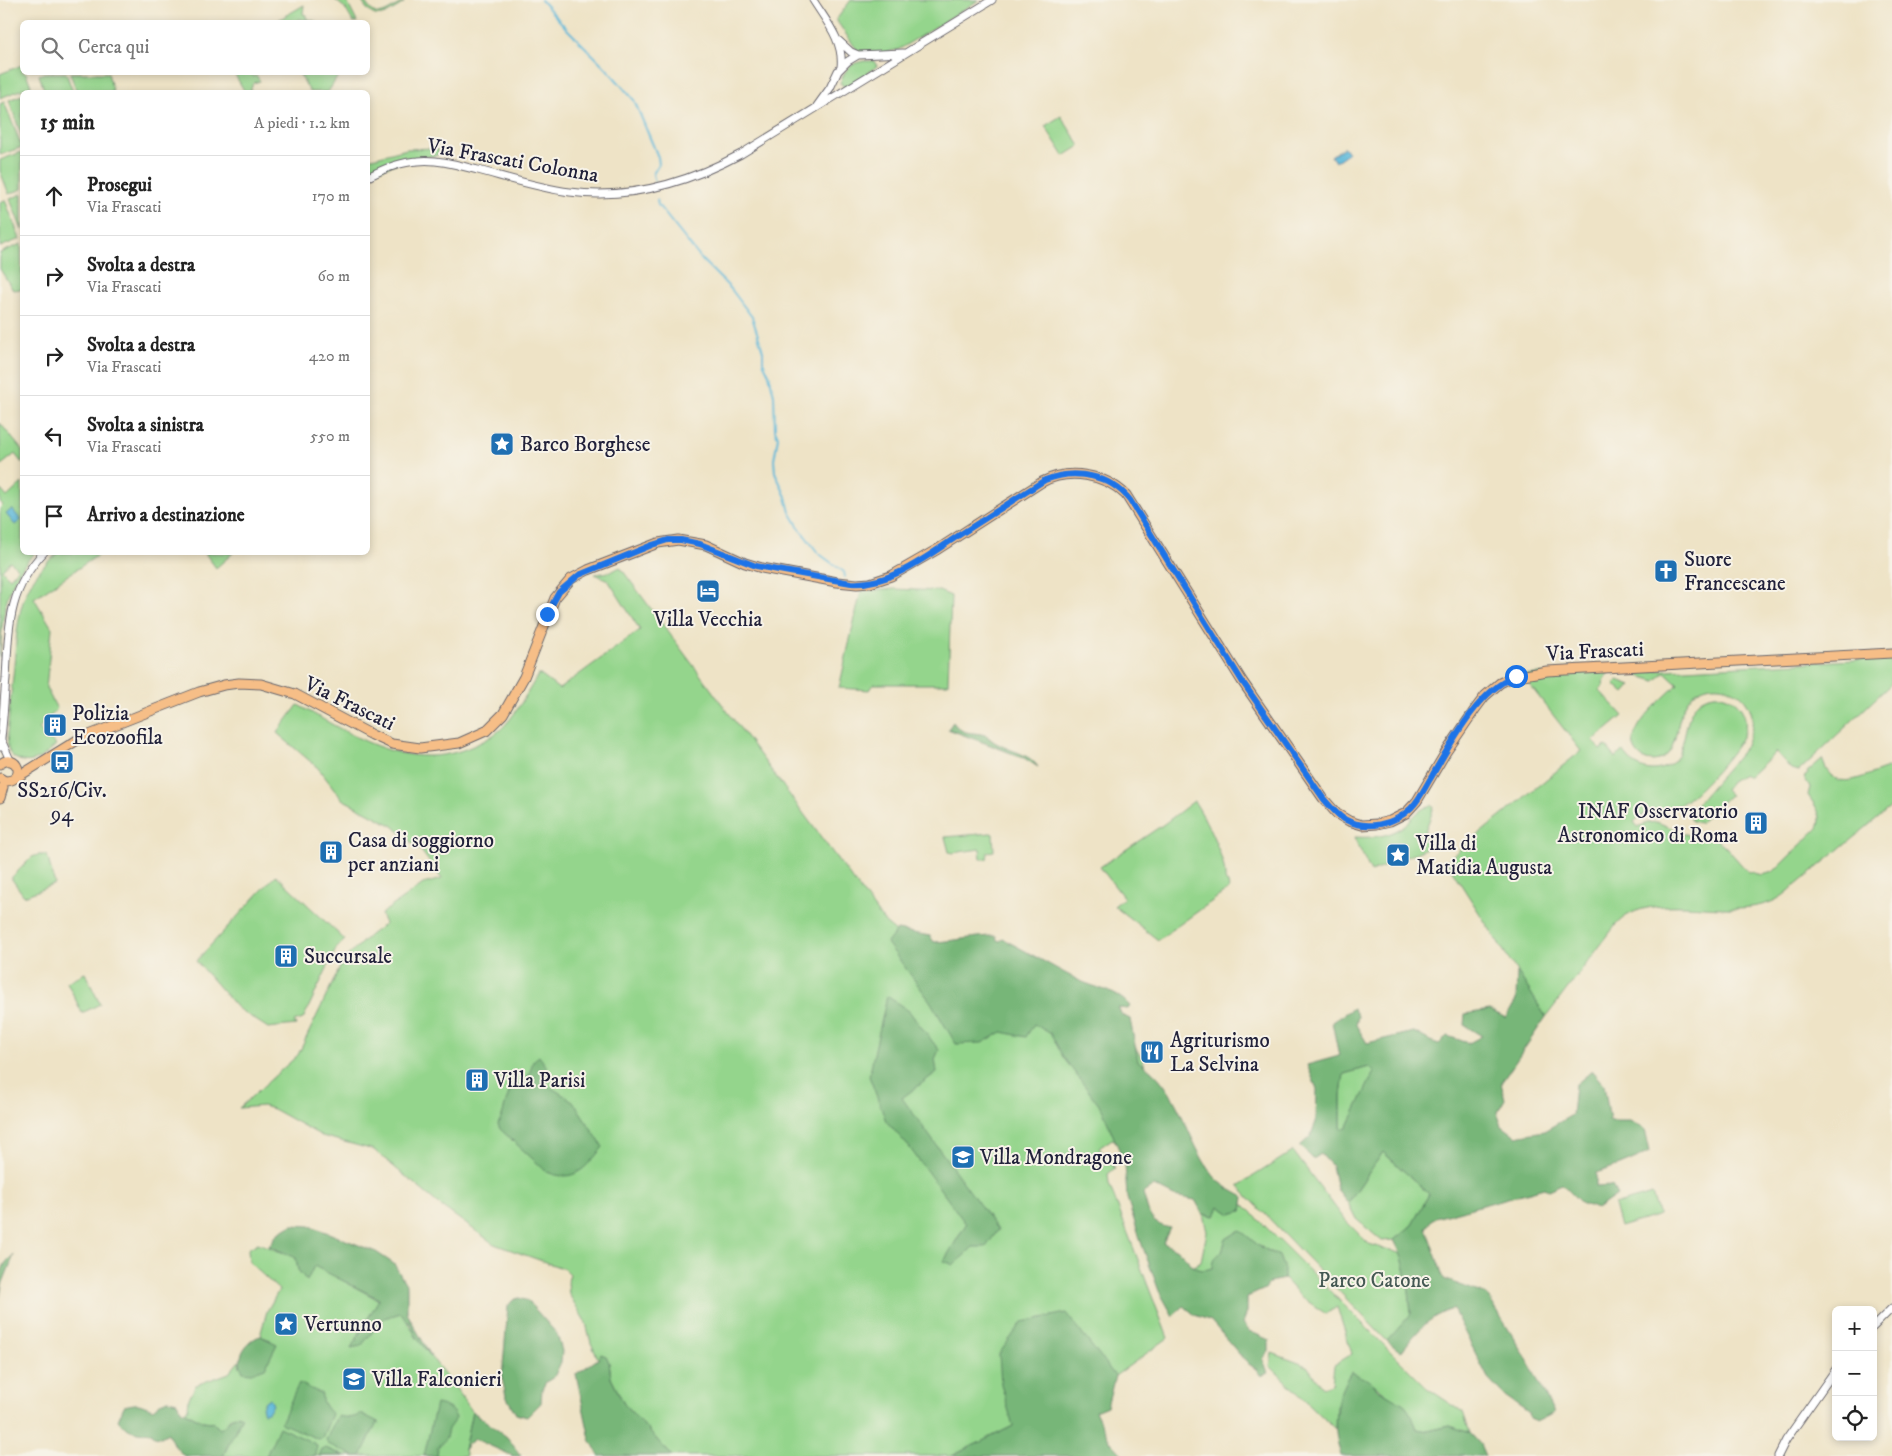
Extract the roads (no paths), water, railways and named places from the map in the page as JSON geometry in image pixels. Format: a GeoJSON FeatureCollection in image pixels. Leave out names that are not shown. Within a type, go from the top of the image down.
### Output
{"type":"FeatureCollection","features":[{"type":"Feature","properties":{"kind":"main road","name":"Via Frascati"},"geometry":{"type":"LineString","coordinates":[[5,782],[79,740],[199,692],[239,683],[261,684],[295,694],[372,735],[396,745],[425,748],[459,743],[486,731],[503,714],[524,677],[555,598],[571,580],[588,570],[658,542],[678,540],[706,545],[745,563],[762,568],[837,582],[870,583],[891,576],[938,549],[1045,480],[1066,474],[1096,478],[1115,486],[1126,495],[1242,681],[1314,786],[1337,814],[1359,824],[1374,825],[1388,822],[1398,818],[1410,809],[1479,704],[1496,686],[1516,676],[1547,670],[1892,653]]}},
{"type":"Feature","properties":{"kind":"main road"},"geometry":{"type":"LineString","coordinates":[[0,764],[4,761],[31,765],[40,763]]}},
{"type":"Feature","properties":{"kind":"main road"},"geometry":{"type":"LineString","coordinates":[[0,798],[5,782],[18,769],[13,762]]}},
{"type":"Feature","properties":{"kind":"street"},"geometry":{"type":"LineString","coordinates":[[813,0],[837,39],[842,58],[841,68]]}},
{"type":"Feature","properties":{"kind":"street","name":"Via Frascati Colonna"},"geometry":{"type":"LineString","coordinates":[[370,176],[395,165],[430,160],[468,167],[569,192],[601,194],[636,191],[669,184],[718,166],[815,109],[992,0]]}},
{"type":"Feature","properties":{"kind":"street"},"geometry":{"type":"LineString","coordinates":[[837,39],[858,55]]}},
{"type":"Feature","properties":{"kind":"street","name":"Via Frascati Colonna"},"geometry":{"type":"LineString","coordinates":[[815,109],[841,68],[858,55],[902,53],[908,51]]}},
{"type":"Feature","properties":{"kind":"street"},"geometry":{"type":"LineString","coordinates":[[877,54],[882,62],[878,69]]}},
{"type":"Feature","properties":{"kind":"street"},"geometry":{"type":"LineString","coordinates":[[834,80],[839,87],[845,90]]}},
{"type":"Feature","properties":{"kind":"street"},"geometry":{"type":"LineString","coordinates":[[0,748],[12,606],[26,575],[42,555]]}},
{"type":"Feature","properties":{"kind":"street"},"geometry":{"type":"LineString","coordinates":[[1,739],[13,762]]}},
{"type":"Feature","properties":{"kind":"street"},"geometry":{"type":"LineString","coordinates":[[1877,1323],[1892,1308]]}},
{"type":"Feature","properties":{"kind":"street"},"geometry":{"type":"LineString","coordinates":[[1778,1456],[1786,1440],[1832,1375]]}},
{"type":"Feature","properties":{"kind":"water"},"geometry":{"type":"Polygon","coordinates":[[[1344,147],[1348,153],[1335,162],[1331,156],[1344,147]]]}},
{"type":"Feature","properties":{"kind":"water"},"geometry":{"type":"Polygon","coordinates":[[[12,509],[20,521],[15,525],[6,514],[12,509]]]}},
{"type":"Feature","properties":{"kind":"water"},"geometry":{"type":"Polygon","coordinates":[[[270,1398],[273,1405],[268,1412],[264,1413],[262,1407],[265,1401],[270,1398]]]}},
{"type":"Feature","properties":{"kind":"waterway"},"geometry":{"type":"LineString","coordinates":[[541,0],[634,100],[658,157],[659,164],[653,174],[655,182]]}},
{"type":"Feature","properties":{"kind":"waterway"},"geometry":{"type":"LineString","coordinates":[[657,200],[658,205],[702,260],[731,289],[752,317],[763,351],[763,362],[769,374],[774,395],[775,430],[778,437],[774,460],[775,472],[786,497],[790,512],[800,529],[818,553],[844,572],[845,577]]}},
{"type":"Feature","properties":{"kind":"place","name":"Barco Borghese"},"geometry":{"type":"Point","coordinates":[502,444]}},
{"type":"Feature","properties":{"kind":"place","name":"Suore Francescane"},"geometry":{"type":"Point","coordinates":[1666,571]}},
{"type":"Feature","properties":{"kind":"place","name":"Villa Vecchia"},"geometry":{"type":"Point","coordinates":[708,591]}},
{"type":"Feature","properties":{"kind":"place","name":"Polizia Ecozoofila"},"geometry":{"type":"Point","coordinates":[55,725]}},
{"type":"Feature","properties":{"kind":"place","name":"SS216/Civ. 94"},"geometry":{"type":"Point","coordinates":[62,762]}},
{"type":"Feature","properties":{"kind":"place","name":"INAF Osservatorio Astronomico di Roma"},"geometry":{"type":"Point","coordinates":[1756,823]}},
{"type":"Feature","properties":{"kind":"place","name":"Casa di soggiorno per anziani"},"geometry":{"type":"Point","coordinates":[331,852]}},
{"type":"Feature","properties":{"kind":"place","name":"Villa di Matidia Augusta"},"geometry":{"type":"Point","coordinates":[1398,855]}},
{"type":"Feature","properties":{"kind":"place","name":"Succursale"},"geometry":{"type":"Point","coordinates":[286,956]}},
{"type":"Feature","properties":{"kind":"place","name":"Agriturismo La Selvina"},"geometry":{"type":"Point","coordinates":[1152,1052]}},
{"type":"Feature","properties":{"kind":"place","name":"Villa Parisi"},"geometry":{"type":"Point","coordinates":[477,1080]}},
{"type":"Feature","properties":{"kind":"place","name":"Villa Mondragone"},"geometry":{"type":"Point","coordinates":[963,1157]}},
{"type":"Feature","properties":{"kind":"place","name":"Vertunno"},"geometry":{"type":"Point","coordinates":[286,1324]}},
{"type":"Feature","properties":{"kind":"place","name":"Villa Falconieri"},"geometry":{"type":"Point","coordinates":[354,1379]}},
{"type":"Feature","properties":{"kind":"park label","name":"Parco Catone"},"geometry":{"type":"Point","coordinates":[1374,1280]}}]}
